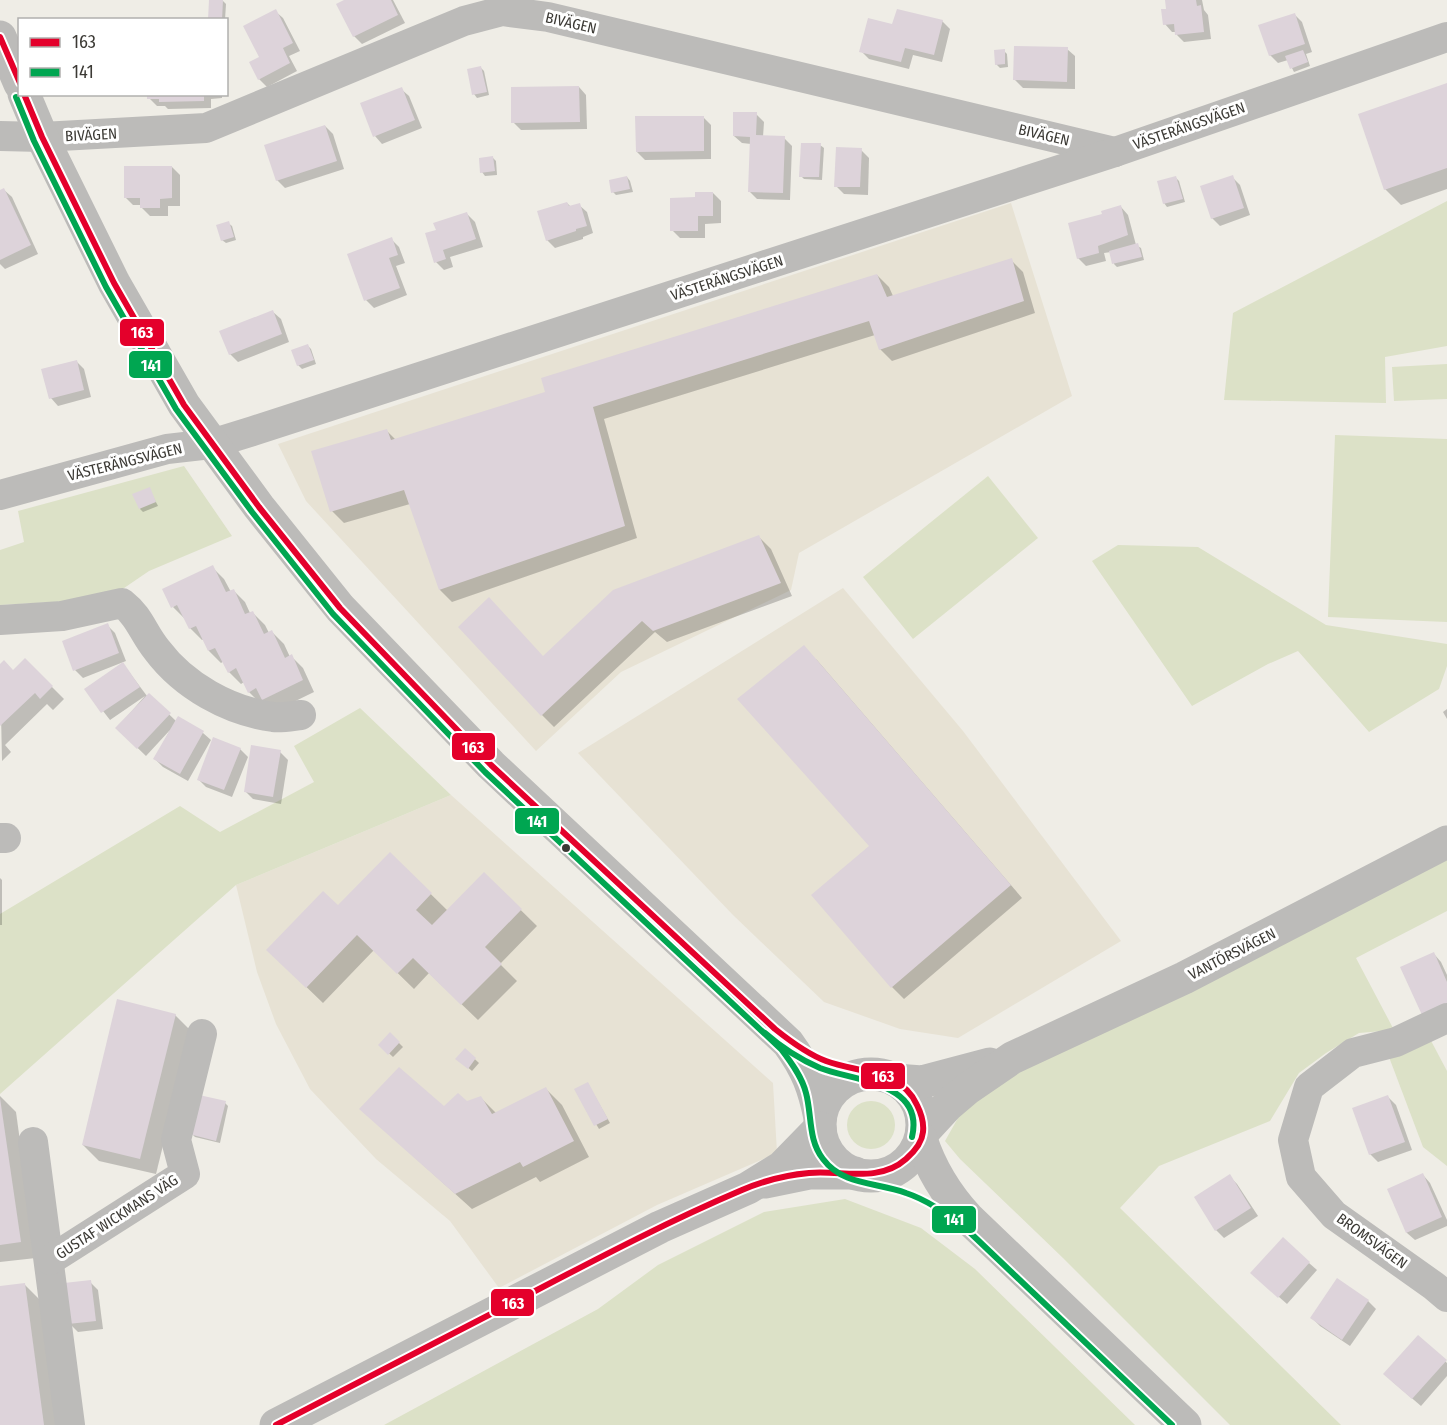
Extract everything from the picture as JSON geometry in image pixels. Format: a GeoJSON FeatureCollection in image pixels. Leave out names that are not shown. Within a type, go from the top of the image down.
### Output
{"type":"FeatureCollection","features":[{"type":"Feature","properties":{"kind":"street","name":"BIVÄGEN"},"geometry":{"type":"LineString","coordinates":[[0,136],[42,137],[206,128],[464,21],[502,11],[548,17],[1115,152]]}},
{"type":"Feature","properties":{"kind":"street"},"geometry":{"type":"LineString","coordinates":[[0,37],[18,79]]}},
{"type":"Feature","properties":{"kind":"street","name":"VÄSTERÄNGSVÄGEN"},"geometry":{"type":"LineString","coordinates":[[0,495],[167,449],[212,444],[1115,152],[1447,37]]}},
{"type":"Feature","properties":{"kind":"street"},"geometry":{"type":"LineString","coordinates":[[25,96],[42,137],[114,283],[184,405],[340,608],[491,765],[775,1029],[799,1047],[825,1061],[887,1077],[908,1090],[918,1104],[922,1136],[930,1165],[943,1188],[968,1218],[1185,1425]]}},
{"type":"Feature","properties":{"kind":"street"},"geometry":{"type":"LineString","coordinates":[[0,620],[63,616],[122,603],[134,613],[148,639],[170,667],[220,701],[275,717],[301,715]]}},
{"type":"Feature","properties":{"kind":"street","name":"VANTÖRSVÄGEN"},"geometry":{"type":"LineString","coordinates":[[922,1136],[946,1106],[1012,1058],[1184,978],[1447,842]]}},
{"type":"Feature","properties":{"kind":"street","name":"BROMSVÄGEN"},"geometry":{"type":"LineString","coordinates":[[1447,1018],[1396,1042],[1353,1053],[1309,1087],[1293,1140],[1301,1177],[1334,1215],[1447,1297]]}},
{"type":"Feature","properties":{"kind":"street"},"geometry":{"type":"LineString","coordinates":[[775,1029],[800,1059],[809,1077],[829,1153],[840,1165],[863,1174],[912,1185],[936,1196],[968,1218]]}},
{"type":"Feature","properties":{"kind":"street","name":"GUSTAF WICKMANS VÄG"},"geometry":{"type":"LineString","coordinates":[[50,1260],[185,1174],[176,1140],[201,1034]]}},
{"type":"Feature","properties":{"kind":"street","name":"VANTÖRSVÄGEN"},"geometry":{"type":"LineString","coordinates":[[887,1077],[922,1082],[1012,1058]]}},
{"type":"Feature","properties":{"kind":"street"},"geometry":{"type":"LineString","coordinates":[[748,1188],[782,1167],[820,1123],[825,1105],[834,1091],[847,1080],[863,1075],[887,1077]]}},
{"type":"Feature","properties":{"kind":"street"},"geometry":{"type":"LineString","coordinates":[[276,1425],[660,1227],[748,1188],[778,1179],[809,1173],[888,1172],[903,1165],[914,1152],[922,1136]]}},
{"type":"Feature","properties":{"kind":"street","name":"GUSTAF WICKMANS VÄG"},"geometry":{"type":"LineString","coordinates":[[33,1142],[70,1425]]}},
{"type":"Feature","properties":{"kind":"shaded area"},"geometry":{"type":"Polygon","coordinates":[[[1011,203],[1072,396],[799,553],[791,590],[621,672],[536,751],[306,501],[278,444],[1011,203]]]}},
{"type":"Feature","properties":{"kind":"shaded area"},"geometry":{"type":"Polygon","coordinates":[[[843,588],[963,731],[1121,941],[958,1038],[900,1029],[824,1002],[733,915],[578,753],[843,588]]]}},
{"type":"Feature","properties":{"kind":"shaded area"},"geometry":{"type":"Polygon","coordinates":[[[451,795],[773,1083],[777,1153],[657,1205],[499,1288],[450,1221],[376,1159],[310,1089],[276,1024],[257,972],[236,885],[451,795]]]}},
{"type":"Feature","properties":{"kind":"green space"},"geometry":{"type":"Polygon","coordinates":[[[1447,201],[1447,346],[1385,357],[1386,403],[1224,400],[1233,313],[1447,201]]]}},
{"type":"Feature","properties":{"kind":"green space"},"geometry":{"type":"Polygon","coordinates":[[[1447,364],[1447,399],[1394,401],[1392,367],[1447,364]]]}},
{"type":"Feature","properties":{"kind":"green space"},"geometry":{"type":"Polygon","coordinates":[[[1335,435],[1447,439],[1447,622],[1328,617],[1335,435]]]}},
{"type":"Feature","properties":{"kind":"green space"},"geometry":{"type":"Polygon","coordinates":[[[184,466],[232,536],[149,571],[108,599],[0,605],[0,550],[24,542],[18,511],[184,466]]]}},
{"type":"Feature","properties":{"kind":"green space"},"geometry":{"type":"Polygon","coordinates":[[[988,476],[1038,538],[913,639],[863,577],[988,476]]]}},
{"type":"Feature","properties":{"kind":"green space"},"geometry":{"type":"Polygon","coordinates":[[[1118,545],[1198,547],[1326,625],[1447,644],[1447,666],[1439,689],[1369,732],[1298,651],[1268,664],[1192,706],[1092,561],[1118,545]]]}},
{"type":"Feature","properties":{"kind":"green space"},"geometry":{"type":"Polygon","coordinates":[[[360,708],[451,795],[236,885],[0,1094],[0,914],[180,806],[220,832],[314,782],[294,746],[360,708]]]}},
{"type":"Feature","properties":{"kind":"green space"},"geometry":{"type":"Polygon","coordinates":[[[1447,858],[1447,911],[1356,958],[1394,1030],[1359,1033],[1326,1053],[1299,1073],[1270,1121],[1159,1166],[1120,1208],[1341,1425],[1230,1425],[960,1159],[945,1141],[967,1102],[1018,1070],[1447,858]]]}},
{"type":"Feature","properties":{"kind":"green space"},"geometry":{"type":"Polygon","coordinates":[[[1429,1037],[1447,1071],[1447,1166],[1423,1147],[1389,1057],[1429,1037]]]}},
{"type":"Feature","properties":{"kind":"green space"},"geometry":{"type":"Polygon","coordinates":[[[871,1101],[888,1108],[895,1125],[888,1142],[871,1149],[854,1142],[847,1125],[854,1108],[871,1101]]]}},
{"type":"Feature","properties":{"kind":"green space"},"geometry":{"type":"Polygon","coordinates":[[[845,1199],[921,1228],[975,1269],[1135,1425],[384,1425],[598,1309],[658,1265],[764,1212],[845,1199]]]}},
{"type":"Feature","properties":{"kind":"building"},"geometry":{"type":"Polygon","coordinates":[[[209,0],[223,0],[222,18],[208,18],[209,0]]]}},
{"type":"Feature","properties":{"kind":"building"},"geometry":{"type":"Polygon","coordinates":[[[344,0],[391,0],[398,15],[353,37],[336,4],[344,0]]]}},
{"type":"Feature","properties":{"kind":"building"},"geometry":{"type":"Polygon","coordinates":[[[1165,0],[1196,0],[1197,6],[1201,5],[1204,32],[1175,35],[1174,24],[1163,25],[1161,9],[1166,9],[1165,0]]]}},
{"type":"Feature","properties":{"kind":"building"},"geometry":{"type":"Polygon","coordinates":[[[276,9],[293,43],[283,48],[290,63],[258,80],[249,62],[259,57],[243,26],[276,9]]]}},
{"type":"Feature","properties":{"kind":"building"},"geometry":{"type":"Polygon","coordinates":[[[897,9],[943,20],[934,55],[905,48],[901,62],[859,52],[868,18],[892,24],[897,9]]]}},
{"type":"Feature","properties":{"kind":"building"},"geometry":{"type":"Polygon","coordinates":[[[1295,13],[1305,44],[1269,56],[1258,25],[1295,13]]]}},
{"type":"Feature","properties":{"kind":"building"},"geometry":{"type":"Polygon","coordinates":[[[1014,46],[1068,47],[1067,82],[1013,80],[1014,46]]]}},
{"type":"Feature","properties":{"kind":"building"},"geometry":{"type":"Polygon","coordinates":[[[1005,49],[1005,64],[995,65],[994,50],[1005,49]]]}},
{"type":"Feature","properties":{"kind":"building"},"geometry":{"type":"Polygon","coordinates":[[[1303,50],[1308,62],[1290,69],[1285,56],[1303,50]]]}},
{"type":"Feature","properties":{"kind":"building"},"geometry":{"type":"Polygon","coordinates":[[[481,66],[487,92],[472,95],[467,69],[481,66]]]}},
{"type":"Feature","properties":{"kind":"building"},"geometry":{"type":"Polygon","coordinates":[[[1447,83],[1447,168],[1384,190],[1358,114],[1447,83]]]}},
{"type":"Feature","properties":{"kind":"building"},"geometry":{"type":"Polygon","coordinates":[[[579,86],[580,122],[511,123],[511,87],[579,86]]]}},
{"type":"Feature","properties":{"kind":"building"},"geometry":{"type":"Polygon","coordinates":[[[402,87],[415,120],[373,137],[360,103],[402,87]]]}},
{"type":"Feature","properties":{"kind":"building"},"geometry":{"type":"Polygon","coordinates":[[[147,96],[204,96],[204,101],[159,102],[159,99],[147,99],[147,96]]]}},
{"type":"Feature","properties":{"kind":"building"},"geometry":{"type":"Polygon","coordinates":[[[733,112],[757,112],[756,135],[785,136],[783,193],[748,192],[750,137],[733,136],[733,112]]]}},
{"type":"Feature","properties":{"kind":"building"},"geometry":{"type":"Polygon","coordinates":[[[635,116],[704,116],[704,151],[636,152],[635,116]]]}},
{"type":"Feature","properties":{"kind":"building"},"geometry":{"type":"Polygon","coordinates":[[[325,125],[337,161],[276,181],[264,145],[325,125]]]}},
{"type":"Feature","properties":{"kind":"building"},"geometry":{"type":"Polygon","coordinates":[[[801,143],[821,143],[819,177],[799,177],[801,143]]]}},
{"type":"Feature","properties":{"kind":"building"},"geometry":{"type":"Polygon","coordinates":[[[836,147],[862,148],[860,187],[834,187],[836,147]]]}},
{"type":"Feature","properties":{"kind":"building"},"geometry":{"type":"Polygon","coordinates":[[[493,156],[495,171],[480,173],[479,158],[493,156]]]}},
{"type":"Feature","properties":{"kind":"building"},"geometry":{"type":"Polygon","coordinates":[[[124,166],[172,166],[172,198],[160,199],[160,208],[140,208],[140,198],[124,198],[124,166]]]}},
{"type":"Feature","properties":{"kind":"building"},"geometry":{"type":"Polygon","coordinates":[[[1233,175],[1244,208],[1211,219],[1200,186],[1233,175]]]}},
{"type":"Feature","properties":{"kind":"building"},"geometry":{"type":"Polygon","coordinates":[[[627,176],[630,189],[611,193],[609,180],[627,176]]]}},
{"type":"Feature","properties":{"kind":"building"},"geometry":{"type":"Polygon","coordinates":[[[1176,176],[1183,199],[1163,204],[1157,181],[1176,176]]]}},
{"type":"Feature","properties":{"kind":"building"},"geometry":{"type":"Polygon","coordinates":[[[4,188],[31,245],[0,260],[0,190],[4,188]]]}},
{"type":"Feature","properties":{"kind":"building"},"geometry":{"type":"Polygon","coordinates":[[[695,192],[713,192],[713,216],[698,216],[698,231],[670,231],[670,198],[695,197],[695,192]]]}},
{"type":"Feature","properties":{"kind":"building"},"geometry":{"type":"Polygon","coordinates":[[[567,202],[569,206],[580,203],[587,226],[546,241],[537,211],[567,202]]]}},
{"type":"Feature","properties":{"kind":"building"},"geometry":{"type":"Polygon","coordinates":[[[1121,205],[1128,235],[1098,246],[1099,253],[1077,259],[1068,223],[1102,214],[1101,211],[1121,205]]]}},
{"type":"Feature","properties":{"kind":"building"},"geometry":{"type":"Polygon","coordinates":[[[467,212],[476,239],[443,250],[446,259],[434,263],[425,233],[436,230],[433,223],[467,212]]]}},
{"type":"Feature","properties":{"kind":"building"},"geometry":{"type":"Polygon","coordinates":[[[229,221],[234,237],[221,241],[216,225],[229,221]]]}},
{"type":"Feature","properties":{"kind":"building"},"geometry":{"type":"Polygon","coordinates":[[[392,237],[398,255],[389,258],[400,288],[364,301],[347,254],[392,237]]]}},
{"type":"Feature","properties":{"kind":"building"},"geometry":{"type":"Polygon","coordinates":[[[1138,243],[1142,257],[1112,264],[1109,251],[1138,243]]]}},
{"type":"Feature","properties":{"kind":"building"},"geometry":{"type":"Polygon","coordinates":[[[1012,258],[1024,301],[879,350],[869,321],[593,407],[625,526],[439,590],[404,490],[330,512],[311,451],[387,429],[391,440],[545,392],[541,378],[877,274],[887,297],[1012,258]]]}},
{"type":"Feature","properties":{"kind":"building"},"geometry":{"type":"Polygon","coordinates":[[[273,310],[282,334],[229,355],[219,331],[273,310]]]}},
{"type":"Feature","properties":{"kind":"building"},"geometry":{"type":"Polygon","coordinates":[[[308,344],[314,360],[297,366],[291,350],[308,344]]]}},
{"type":"Feature","properties":{"kind":"building"},"geometry":{"type":"Polygon","coordinates":[[[77,360],[84,390],[49,399],[41,369],[77,360]]]}},
{"type":"Feature","properties":{"kind":"building"},"geometry":{"type":"Polygon","coordinates":[[[150,487],[156,502],[139,509],[132,494],[150,487]]]}},
{"type":"Feature","properties":{"kind":"building"},"geometry":{"type":"Polygon","coordinates":[[[759,535],[781,583],[653,631],[642,621],[541,716],[458,627],[489,597],[543,656],[613,590],[759,535]]]}},
{"type":"Feature","properties":{"kind":"building"},"geometry":{"type":"Polygon","coordinates":[[[213,565],[226,592],[234,589],[245,614],[253,611],[264,634],[272,630],[285,658],[292,654],[303,680],[262,700],[256,688],[248,693],[236,668],[228,673],[215,648],[208,651],[196,626],[189,629],[177,605],[171,608],[162,589],[213,565]]]}},
{"type":"Feature","properties":{"kind":"building"},"geometry":{"type":"Polygon","coordinates":[[[108,623],[119,653],[73,671],[62,641],[108,623]]]}},
{"type":"Feature","properties":{"kind":"building"},"geometry":{"type":"Polygon","coordinates":[[[804,645],[1011,885],[891,988],[811,895],[869,846],[737,699],[804,645]]]}},
{"type":"Feature","properties":{"kind":"building"},"geometry":{"type":"Polygon","coordinates":[[[25,658],[53,686],[40,699],[35,693],[0,726],[0,664],[4,660],[13,670],[25,658]]]}},
{"type":"Feature","properties":{"kind":"building"},"geometry":{"type":"Polygon","coordinates":[[[123,662],[140,687],[101,713],[84,689],[123,662]]]}},
{"type":"Feature","properties":{"kind":"building"},"geometry":{"type":"Polygon","coordinates":[[[149,693],[171,713],[137,749],[115,728],[149,693]]]}},
{"type":"Feature","properties":{"kind":"building"},"geometry":{"type":"Polygon","coordinates":[[[178,716],[204,731],[180,774],[153,759],[178,716]]]}},
{"type":"Feature","properties":{"kind":"building"},"geometry":{"type":"Polygon","coordinates":[[[213,737],[241,748],[224,790],[197,780],[213,737]]]}},
{"type":"Feature","properties":{"kind":"building"},"geometry":{"type":"Polygon","coordinates":[[[251,745],[281,750],[273,797],[244,792],[251,745]]]}},
{"type":"Feature","properties":{"kind":"building"},"geometry":{"type":"Polygon","coordinates":[[[390,852],[432,893],[416,910],[432,925],[484,872],[522,909],[485,947],[502,964],[461,1005],[413,958],[397,974],[357,935],[306,988],[266,950],[323,891],[338,905],[390,852]]]}},
{"type":"Feature","properties":{"kind":"building"},"geometry":{"type":"Polygon","coordinates":[[[1434,952],[1447,982],[1447,1004],[1422,1015],[1400,967],[1434,952]]]}},
{"type":"Feature","properties":{"kind":"building"},"geometry":{"type":"Polygon","coordinates":[[[117,999],[176,1014],[140,1159],[82,1145],[117,999]]]}},
{"type":"Feature","properties":{"kind":"building"},"geometry":{"type":"Polygon","coordinates":[[[390,1032],[400,1042],[388,1055],[378,1045],[390,1032]]]}},
{"type":"Feature","properties":{"kind":"building"},"geometry":{"type":"Polygon","coordinates":[[[465,1048],[476,1058],[468,1069],[455,1059],[465,1048]]]}},
{"type":"Feature","properties":{"kind":"building"},"geometry":{"type":"Polygon","coordinates":[[[399,1067],[444,1106],[458,1093],[467,1101],[481,1096],[492,1114],[546,1087],[574,1141],[523,1167],[520,1162],[455,1194],[359,1109],[399,1067]]]}},
{"type":"Feature","properties":{"kind":"building"},"geometry":{"type":"Polygon","coordinates":[[[588,1082],[608,1119],[594,1126],[574,1089],[588,1082]]]}},
{"type":"Feature","properties":{"kind":"building"},"geometry":{"type":"Polygon","coordinates":[[[199,1095],[226,1101],[216,1141],[189,1134],[199,1095]]]}},
{"type":"Feature","properties":{"kind":"building"},"geometry":{"type":"Polygon","coordinates":[[[1388,1095],[1405,1142],[1369,1155],[1352,1108],[1388,1095]]]}},
{"type":"Feature","properties":{"kind":"building"},"geometry":{"type":"Polygon","coordinates":[[[0,1098],[21,1242],[0,1245],[0,1098]]]}},
{"type":"Feature","properties":{"kind":"building"},"geometry":{"type":"Polygon","coordinates":[[[1423,1173],[1442,1217],[1406,1233],[1387,1189],[1423,1173]]]}},
{"type":"Feature","properties":{"kind":"building"},"geometry":{"type":"Polygon","coordinates":[[[1230,1174],[1251,1208],[1215,1231],[1194,1197],[1230,1174]]]}},
{"type":"Feature","properties":{"kind":"building"},"geometry":{"type":"Polygon","coordinates":[[[1283,1237],[1310,1262],[1278,1298],[1250,1273],[1283,1237]]]}},
{"type":"Feature","properties":{"kind":"building"},"geometry":{"type":"Polygon","coordinates":[[[1337,1278],[1369,1300],[1342,1340],[1310,1318],[1337,1278]]]}},
{"type":"Feature","properties":{"kind":"building"},"geometry":{"type":"Polygon","coordinates":[[[91,1280],[96,1321],[68,1324],[64,1283],[91,1280]]]}},
{"type":"Feature","properties":{"kind":"building"},"geometry":{"type":"Polygon","coordinates":[[[25,1283],[44,1425],[0,1425],[0,1286],[25,1283]]]}},
{"type":"Feature","properties":{"kind":"building"},"geometry":{"type":"Polygon","coordinates":[[[1418,1335],[1447,1360],[1412,1399],[1383,1374],[1418,1335]]]}},
{"type":"Feature","properties":{"kind":"transit line","name":"163"},"geometry":{"type":"LineString","coordinates":[[0,37],[18,78]]}},
{"type":"Feature","properties":{"kind":"transit line","name":"163"},"geometry":{"type":"LineString","coordinates":[[25,96],[42,137],[114,283],[184,405],[259,507],[340,608],[491,765],[775,1029],[799,1047],[819,1058],[889,1078],[910,1093],[923,1122],[919,1144],[909,1156],[895,1166],[872,1173],[792,1175],[742,1190],[627,1244],[276,1425]]}},
{"type":"Feature","properties":{"kind":"transit line","name":"141"},"geometry":{"type":"LineString","coordinates":[[16,97],[34,141],[106,287],[176,409],[252,512],[333,614],[485,772],[781,1049],[802,1081],[808,1101],[815,1144],[818,1152],[831,1168],[850,1179],[895,1189],[914,1196],[936,1207],[962,1225],[1172,1425]]}},
{"type":"Feature","properties":{"kind":"transit line","name":"141"},"geometry":{"type":"LineString","coordinates":[[765,1033],[791,1052],[820,1068],[867,1081],[897,1094],[908,1105],[913,1119],[912,1137]]}}]}
